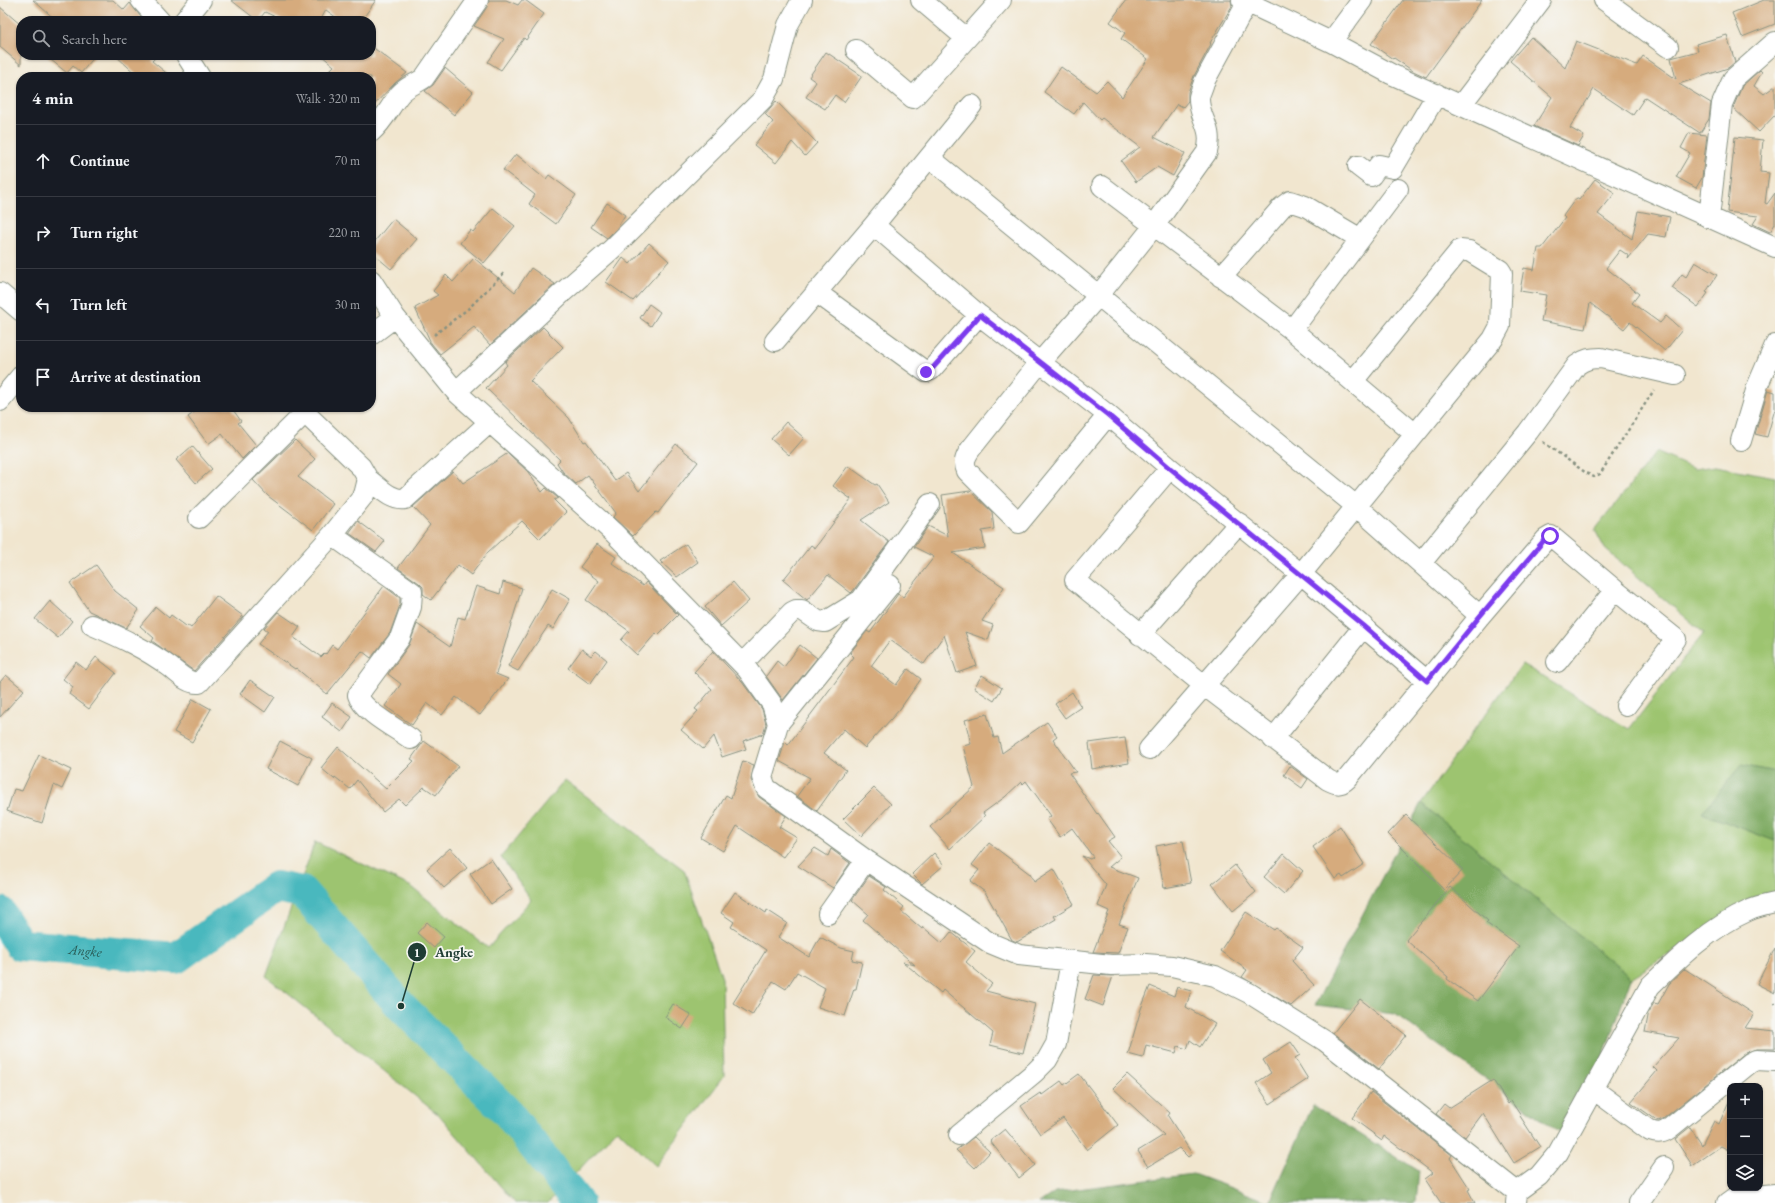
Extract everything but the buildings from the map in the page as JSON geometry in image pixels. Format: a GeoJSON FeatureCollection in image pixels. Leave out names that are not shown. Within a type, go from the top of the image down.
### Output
{"type":"FeatureCollection","features":[{"type":"Feature","properties":{"kind":"street"},"geometry":{"type":"LineString","coordinates":[[141,0],[155,16]]}},
{"type":"Feature","properties":{"kind":"street"},"geometry":{"type":"LineString","coordinates":[[188,16],[201,0]]}},
{"type":"Feature","properties":{"kind":"street"},"geometry":{"type":"LineString","coordinates":[[376,128],[401,93],[408,86],[424,78],[478,0]]}},
{"type":"Feature","properties":{"kind":"street"},"geometry":{"type":"LineString","coordinates":[[456,392],[562,293],[612,249],[763,99],[774,79],[788,25],[802,0]]}},
{"type":"Feature","properties":{"kind":"street"},"geometry":{"type":"LineString","coordinates":[[921,0],[966,38]]}},
{"type":"Feature","properties":{"kind":"street"},"geometry":{"type":"LineString","coordinates":[[856,50],[912,98],[1000,0]]}},
{"type":"Feature","properties":{"kind":"street"},"geometry":{"type":"LineString","coordinates":[[1331,42],[1362,0]]}},
{"type":"Feature","properties":{"kind":"street"},"geometry":{"type":"LineString","coordinates":[[1461,105],[1541,0]]}},
{"type":"Feature","properties":{"kind":"street"},"geometry":{"type":"LineString","coordinates":[[1604,0],[1668,47]]}},
{"type":"Feature","properties":{"kind":"street"},"geometry":{"type":"LineString","coordinates":[[1108,415],[1019,524],[967,471],[964,465],[965,459],[1041,361],[1099,295],[1154,226],[1207,152],[1210,142],[1209,132],[1200,107],[1199,96],[1204,82],[1245,1],[1331,42],[1391,74],[1775,247]]}},
{"type":"Feature","properties":{"kind":"street"},"geometry":{"type":"LineString","coordinates":[[1710,218],[1722,104],[1733,79],[1775,42]]}},
{"type":"Feature","properties":{"kind":"street"},"geometry":{"type":"LineString","coordinates":[[189,60],[197,72]]}},
{"type":"Feature","properties":{"kind":"street"},"geometry":{"type":"LineString","coordinates":[[1358,166],[1371,176],[1379,165],[1393,168],[1437,94]]}},
{"type":"Feature","properties":{"kind":"street"},"geometry":{"type":"LineString","coordinates":[[775,341],[930,158],[972,105]]}},
{"type":"Feature","properties":{"kind":"street"},"geometry":{"type":"LineString","coordinates":[[930,158],[1356,506],[1480,616]]}},
{"type":"Feature","properties":{"kind":"street"},"geometry":{"type":"LineString","coordinates":[[1102,186],[1292,330],[1415,434]]}},
{"type":"Feature","properties":{"kind":"street"},"geometry":{"type":"LineString","coordinates":[[1292,330],[1398,189]]}},
{"type":"Feature","properties":{"kind":"street"},"geometry":{"type":"LineString","coordinates":[[1221,277],[1282,207],[1290,201],[1305,206],[1360,238]]}},
{"type":"Feature","properties":{"kind":"street"},"geometry":{"type":"LineString","coordinates":[[874,225],[980,315],[1041,361],[1108,415],[1170,468],[1301,574],[1427,681]]}},
{"type":"Feature","properties":{"kind":"street"},"geometry":{"type":"LineString","coordinates":[[1149,749],[1301,574],[1497,333],[1500,317],[1502,273],[1500,270],[1469,251],[1460,250],[1353,381]]}},
{"type":"Feature","properties":{"kind":"street"},"geometry":{"type":"LineString","coordinates":[[376,288],[395,317],[456,392],[614,534],[742,664],[772,704],[778,724]]}},
{"type":"Feature","properties":{"kind":"street"},"geometry":{"type":"LineString","coordinates":[[816,292],[926,372],[931,370],[980,315]]}},
{"type":"Feature","properties":{"kind":"street"},"geometry":{"type":"LineString","coordinates":[[0,293],[16,307]]}},
{"type":"Feature","properties":{"kind":"street"},"geometry":{"type":"LineString","coordinates":[[376,331],[395,317]]}},
{"type":"Feature","properties":{"kind":"street"},"geometry":{"type":"LineString","coordinates":[[1741,441],[1757,387],[1775,345]]}},
{"type":"Feature","properties":{"kind":"street"},"geometry":{"type":"LineString","coordinates":[[1421,563],[1528,432],[1577,365],[1583,360],[1601,358],[1670,374]]}},
{"type":"Feature","properties":{"kind":"street"},"geometry":{"type":"LineString","coordinates":[[3,392],[16,380]]}},
{"type":"Feature","properties":{"kind":"street"},"geometry":{"type":"LineString","coordinates":[[199,518],[302,412]]}},
{"type":"Feature","properties":{"kind":"street"},"geometry":{"type":"LineString","coordinates":[[306,412],[361,467],[368,479],[399,500],[405,499],[490,422]]}},
{"type":"Feature","properties":{"kind":"street"},"geometry":{"type":"LineString","coordinates":[[1170,468],[1075,580],[1140,635],[1272,739],[1328,780],[1336,784],[1343,783],[1480,616],[1546,538],[1550,536],[1614,590],[1676,639],[1626,706]]}},
{"type":"Feature","properties":{"kind":"street"},"geometry":{"type":"LineString","coordinates":[[92,625],[130,641],[158,658],[188,681],[199,683],[332,535],[364,495],[368,479]]}},
{"type":"Feature","properties":{"kind":"street"},"geometry":{"type":"LineString","coordinates":[[742,664],[792,612],[802,610],[818,621],[825,622],[861,600],[930,504]]}},
{"type":"Feature","properties":{"kind":"street"},"geometry":{"type":"LineString","coordinates":[[1140,635],[1239,523]]}},
{"type":"Feature","properties":{"kind":"street"},"geometry":{"type":"LineString","coordinates":[[332,535],[412,592],[411,607],[400,638],[358,695],[359,701],[366,708],[411,739]]}},
{"type":"Feature","properties":{"kind":"street"},"geometry":{"type":"LineString","coordinates":[[890,585],[778,724],[762,777],[766,788],[866,860],[990,943],[1019,955],[1110,965],[1145,964],[1172,966],[1215,976],[1249,993],[1325,1041],[1516,1198],[1539,1176],[1558,1153],[1650,986],[1671,966],[1712,932],[1749,910],[1775,903]]}},
{"type":"Feature","properties":{"kind":"street"},"geometry":{"type":"LineString","coordinates":[[1557,662],[1614,590]]}},
{"type":"Feature","properties":{"kind":"street"},"geometry":{"type":"LineString","coordinates":[[1272,739],[1364,626]]}},
{"type":"Feature","properties":{"kind":"street"},"geometry":{"type":"LineString","coordinates":[[828,914],[866,860]]}},
{"type":"Feature","properties":{"kind":"street"},"geometry":{"type":"LineString","coordinates":[[959,1135],[1047,1060],[1056,1044],[1071,961]]}},
{"type":"Feature","properties":{"kind":"street"},"geometry":{"type":"LineString","coordinates":[[1593,1090],[1650,1131],[1658,1134],[1664,1132],[1750,1062],[1756,1060],[1775,1061]]}},
{"type":"Feature","properties":{"kind":"street"},"geometry":{"type":"LineString","coordinates":[[1639,1203],[1664,1167]]}},
{"type":"Feature","properties":{"kind":"street"},"geometry":{"type":"LineString","coordinates":[[1732,1201],[1775,1194]]}},
{"type":"Feature","properties":{"kind":"path"},"geometry":{"type":"LineString","coordinates":[[418,346],[469,308],[505,272]]}},
{"type":"Feature","properties":{"kind":"path"},"geometry":{"type":"LineString","coordinates":[[1528,432],[1586,473],[1594,477],[1600,474],[1670,374]]}},
{"type":"Feature","properties":{"kind":"green space"},"geometry":{"type":"Polygon","coordinates":[[[1656,452],[1694,469],[1715,466],[1775,477],[1775,772],[1741,765],[1702,813],[1775,841],[1775,899],[1747,905],[1631,978],[1421,803],[1522,664],[1629,729],[1704,633],[1605,549],[1595,530],[1656,452]]]}},
{"type":"Feature","properties":{"kind":"green space"},"geometry":{"type":"Polygon","coordinates":[[[1741,765],[1775,772],[1775,841],[1702,813],[1741,765]]]}},
{"type":"Feature","properties":{"kind":"green space"},"geometry":{"type":"Polygon","coordinates":[[[565,780],[684,870],[722,978],[724,1076],[656,1166],[617,1129],[548,1203],[515,1203],[440,1116],[266,976],[315,842],[412,887],[488,948],[531,900],[501,857],[565,780]]]}},
{"type":"Feature","properties":{"kind":"green space"},"geometry":{"type":"Polygon","coordinates":[[[1421,803],[1631,978],[1573,1142],[1395,1014],[1315,1005],[1421,803]]]}},
{"type":"Feature","properties":{"kind":"green space"},"geometry":{"type":"Polygon","coordinates":[[[1313,1105],[1419,1171],[1416,1203],[1039,1203],[1055,1192],[1193,1174],[1270,1202],[1313,1105]]]}},
{"type":"Feature","properties":{"kind":"waterway","name":"Angke"},"geometry":{"type":"LineString","coordinates":[[0,912],[20,945],[176,958],[276,887],[302,892],[401,1006],[508,1113],[578,1203]]}},
{"type":"Feature","properties":{"kind":"place","name":"Angke"},"geometry":{"type":"Point","coordinates":[401,1006]}},
{"type":"Feature","properties":{"kind":"route"},"geometry":{"type":"LineString","coordinates":[[926,372],[931,370],[980,315],[1041,361],[1108,415],[1170,468],[1364,626],[1427,681],[1546,538],[1550,536]]}}]}
